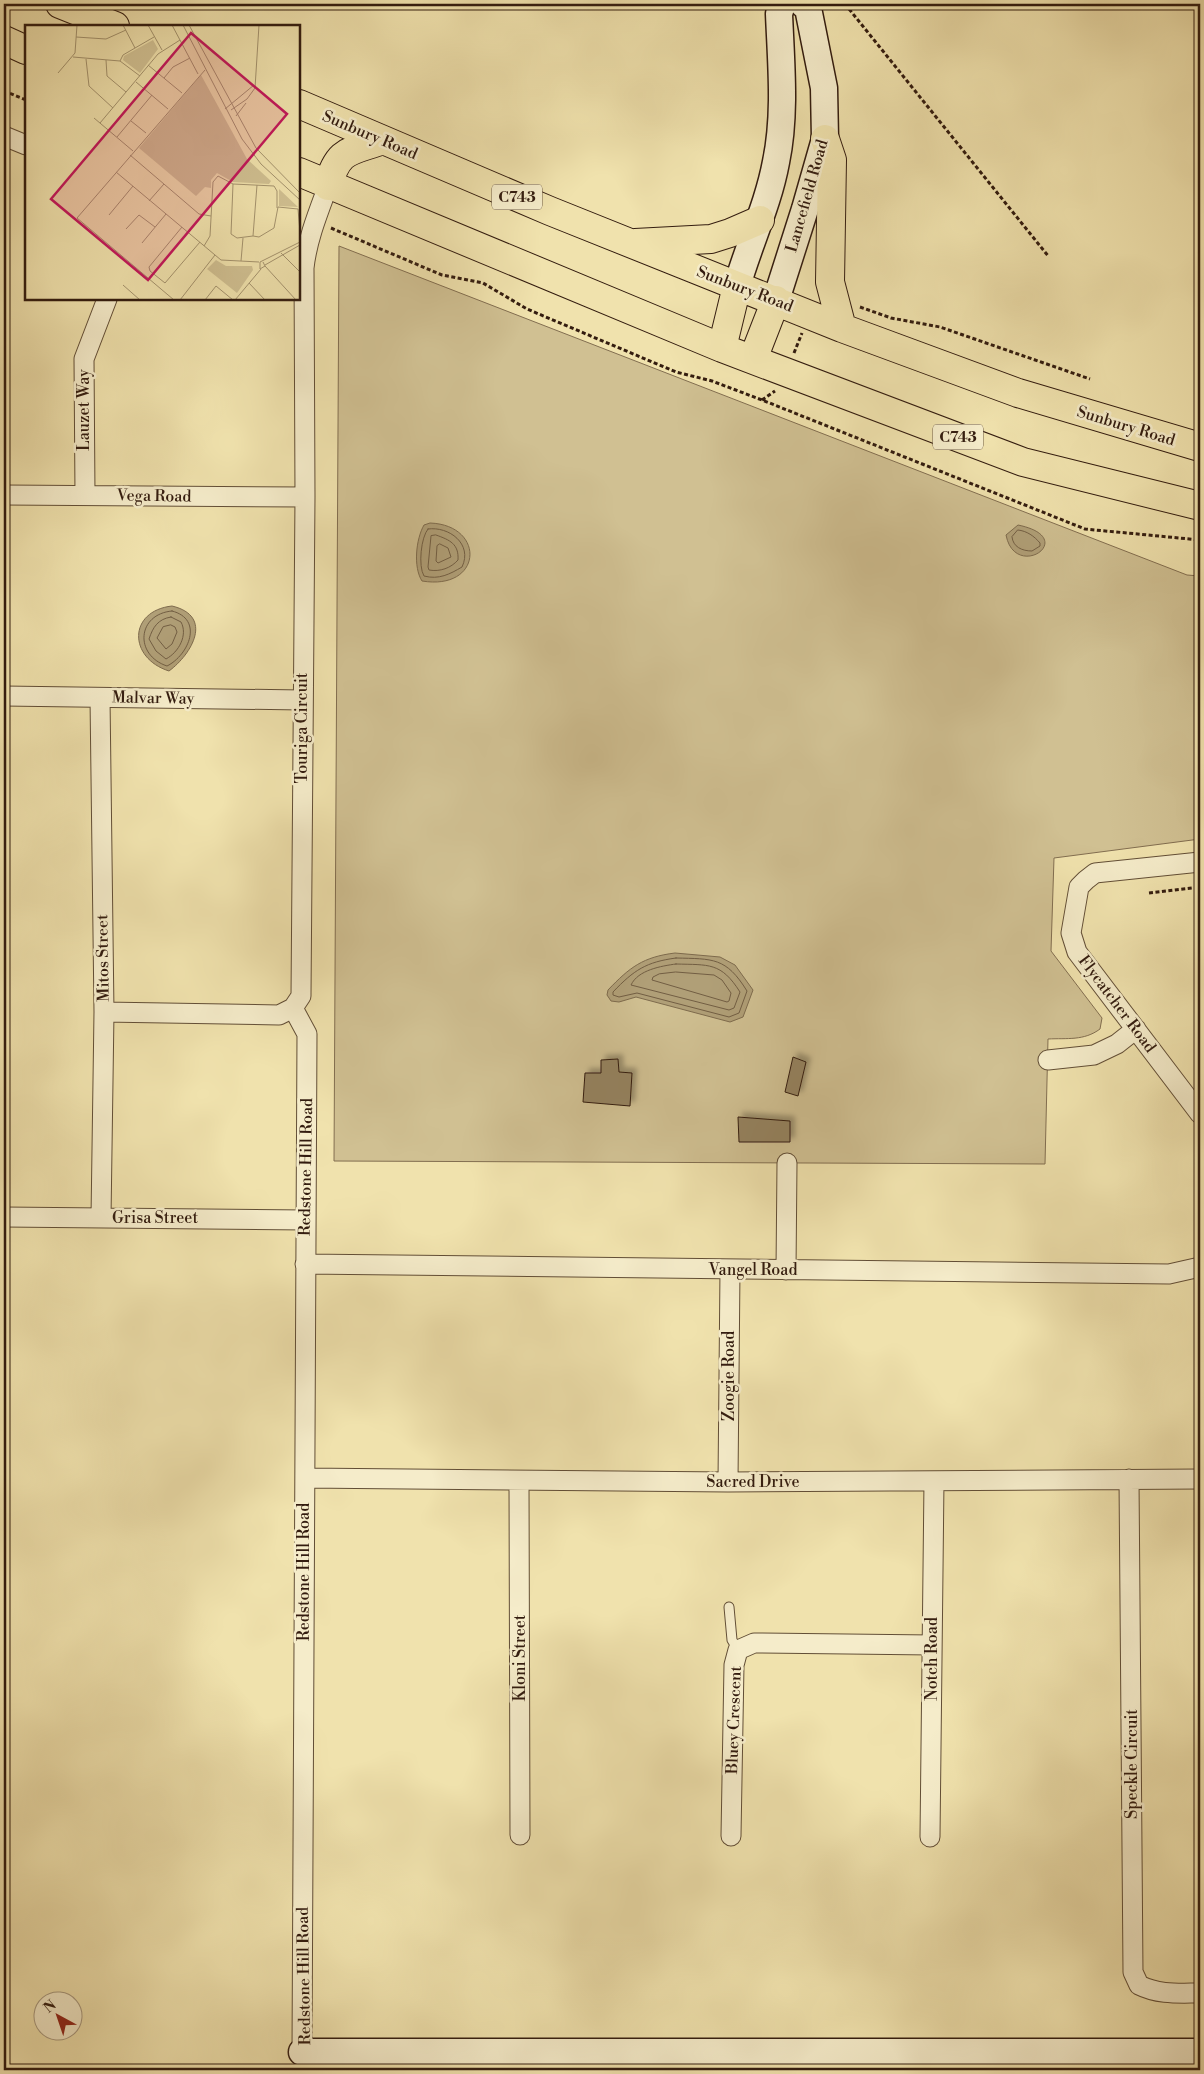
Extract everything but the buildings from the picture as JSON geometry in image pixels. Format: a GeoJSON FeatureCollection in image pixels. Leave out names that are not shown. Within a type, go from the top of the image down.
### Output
{"type":"FeatureCollection","features":[{"type":"Feature","properties":{"kind":"main road"},"geometry":{"type":"LineString","coordinates":[[60,4],[112,25]]}},
{"type":"Feature","properties":{"kind":"main road"},"geometry":{"type":"LineString","coordinates":[[4,40],[25,50]]}},
{"type":"Feature","properties":{"kind":"main road","name":"Sunbury Road"},"geometry":{"type":"LineString","coordinates":[[300,104],[629,244],[809,314],[849,317],[1018,394],[1200,447]]}},
{"type":"Feature","properties":{"kind":"main road"},"geometry":{"type":"LineString","coordinates":[[825,139],[832,160],[830,282],[849,317]]}},
{"type":"Feature","properties":{"kind":"main road"},"geometry":{"type":"LineString","coordinates":[[328,186],[332,169],[342,155],[383,140]]}},
{"type":"Feature","properties":{"kind":"main road","name":"C743"},"geometry":{"type":"LineString","coordinates":[[300,172],[328,186],[722,348],[1023,462],[1200,506]]}},
{"type":"Feature","properties":{"kind":"main road"},"geometry":{"type":"LineString","coordinates":[[629,244],[711,239],[760,220]]}},
{"type":"Feature","properties":{"kind":"main road"},"geometry":{"type":"LineString","coordinates":[[722,348],[737,286]]}},
{"type":"Feature","properties":{"kind":"main road"},"geometry":{"type":"LineString","coordinates":[[753,359],[776,300]]}},
{"type":"Feature","properties":{"kind":"street"},"geometry":{"type":"LineString","coordinates":[[737,286],[760,220],[776,161],[783,93],[780,14],[782,4]]}},
{"type":"Feature","properties":{"kind":"street","name":"Lancefield Road"},"geometry":{"type":"LineString","coordinates":[[776,300],[825,139],[824,88],[808,8],[803,4]]}},
{"type":"Feature","properties":{"kind":"street"},"geometry":{"type":"LineString","coordinates":[[4,136],[25,145]]}},
{"type":"Feature","properties":{"kind":"street","name":"Touriga Circuit"},"geometry":{"type":"LineString","coordinates":[[294,1008],[301,996],[305,498],[304,268],[302,254],[328,186]]}},
{"type":"Feature","properties":{"kind":"street","name":"Lauzet Way"},"geometry":{"type":"LineString","coordinates":[[85,496],[84,359],[108,300]]}},
{"type":"Feature","properties":{"kind":"street","name":"Vega Road"},"geometry":{"type":"LineString","coordinates":[[4,495],[305,498]]}},
{"type":"Feature","properties":{"kind":"street","name":"Malvar Way"},"geometry":{"type":"LineString","coordinates":[[4,696],[302,700]]}},
{"type":"Feature","properties":{"kind":"street","name":"Mitos Street"},"geometry":{"type":"LineString","coordinates":[[100,698],[104,1012],[101,1218]]}},
{"type":"Feature","properties":{"kind":"street","name":"Flycatcher Road"},"geometry":{"type":"LineString","coordinates":[[1200,862],[1095,873],[1079,887],[1072,933],[1077,952],[1200,1114]]}},
{"type":"Feature","properties":{"kind":"street"},"geometry":{"type":"LineString","coordinates":[[104,1012],[278,1015],[294,1008]]}},
{"type":"Feature","properties":{"kind":"street","name":"Redstone Hill Road"},"geometry":{"type":"LineString","coordinates":[[294,1008],[307,1034],[302,2052],[1200,2052]]}},
{"type":"Feature","properties":{"kind":"street"},"geometry":{"type":"LineString","coordinates":[[1048,1060],[1094,1055],[1117,1044],[1136,1029]]}},
{"type":"Feature","properties":{"kind":"street"},"geometry":{"type":"LineString","coordinates":[[786,1270],[787,1163]]}},
{"type":"Feature","properties":{"kind":"street","name":"Grisa Street"},"geometry":{"type":"LineString","coordinates":[[4,1217],[306,1220]]}},
{"type":"Feature","properties":{"kind":"street","name":"Vangel Road"},"geometry":{"type":"LineString","coordinates":[[305,1264],[1169,1274],[1200,1266]]}},
{"type":"Feature","properties":{"kind":"street","name":"Zoogie Road"},"geometry":{"type":"LineString","coordinates":[[728,1482],[730,1270]]}},
{"type":"Feature","properties":{"kind":"street","name":"Sacred Drive"},"geometry":{"type":"LineString","coordinates":[[305,1478],[728,1482],[1200,1478]]}},
{"type":"Feature","properties":{"kind":"street","name":"Speckle Circuit"},"geometry":{"type":"LineString","coordinates":[[1129,1479],[1133,1972],[1139,1985],[1149,1990],[1166,1993],[1200,1992]]}},
{"type":"Feature","properties":{"kind":"street","name":"Notch Road"},"geometry":{"type":"LineString","coordinates":[[930,1837],[934,1480]]}},
{"type":"Feature","properties":{"kind":"street","name":"Kloni Street"},"geometry":{"type":"LineString","coordinates":[[519,1481],[520,1835]]}},
{"type":"Feature","properties":{"kind":"street","name":"Bluey Crescent"},"geometry":{"type":"LineString","coordinates":[[731,1836],[734,1665],[738,1650],[754,1643],[932,1645]]}},
{"type":"Feature","properties":{"kind":"lane"},"geometry":{"type":"LineString","coordinates":[[729,1607],[732,1640],[738,1650]]}},
{"type":"Feature","properties":{"kind":"path"},"geometry":{"type":"LineString","coordinates":[[845,4],[1049,257]]}},
{"type":"Feature","properties":{"kind":"path"},"geometry":{"type":"LineString","coordinates":[[4,91],[25,100]]}},
{"type":"Feature","properties":{"kind":"path"},"geometry":{"type":"LineString","coordinates":[[315,220],[442,275],[483,283],[527,309],[676,372],[712,381],[762,400],[1084,529],[1200,540]]}},
{"type":"Feature","properties":{"kind":"path"},"geometry":{"type":"LineString","coordinates":[[762,400],[781,387],[809,314]]}},
{"type":"Feature","properties":{"kind":"path"},"geometry":{"type":"LineString","coordinates":[[849,317],[891,318],[940,327],[1090,379]]}},
{"type":"Feature","properties":{"kind":"path"},"geometry":{"type":"LineString","coordinates":[[1149,893],[1200,887]]}},
{"type":"Feature","properties":{"kind":"shaded area"},"geometry":{"type":"Polygon","coordinates":[[[339,246],[1187,575],[1200,576],[1200,839],[1054,858],[1051,951],[1102,1018],[1100,1029],[1094,1033],[1075,1038],[1048,1039],[1045,1164],[334,1161],[339,246]]]}},
{"type":"Feature","properties":{"kind":"water"},"geometry":{"type":"Polygon","coordinates":[[[430,523],[448,526],[461,534],[468,545],[470,556],[466,568],[457,576],[442,581],[422,581],[417,568],[417,545],[424,525],[430,523]]]}},
{"type":"Feature","properties":{"kind":"water"},"geometry":{"type":"Polygon","coordinates":[[[1018,525],[1036,531],[1044,539],[1044,546],[1039,552],[1030,556],[1021,555],[1012,549],[1006,535],[1018,525]]]}},
{"type":"Feature","properties":{"kind":"water"},"geometry":{"type":"Polygon","coordinates":[[[172,606],[185,611],[192,618],[196,626],[191,646],[169,671],[156,665],[146,656],[140,646],[139,636],[141,625],[147,616],[172,606]]]}},
{"type":"Feature","properties":{"kind":"water"},"geometry":{"type":"Polygon","coordinates":[[[675,953],[720,957],[735,965],[753,990],[743,1017],[730,1022],[636,997],[619,1002],[611,1001],[607,995],[608,990],[630,969],[654,957],[675,953]]]}}]}
